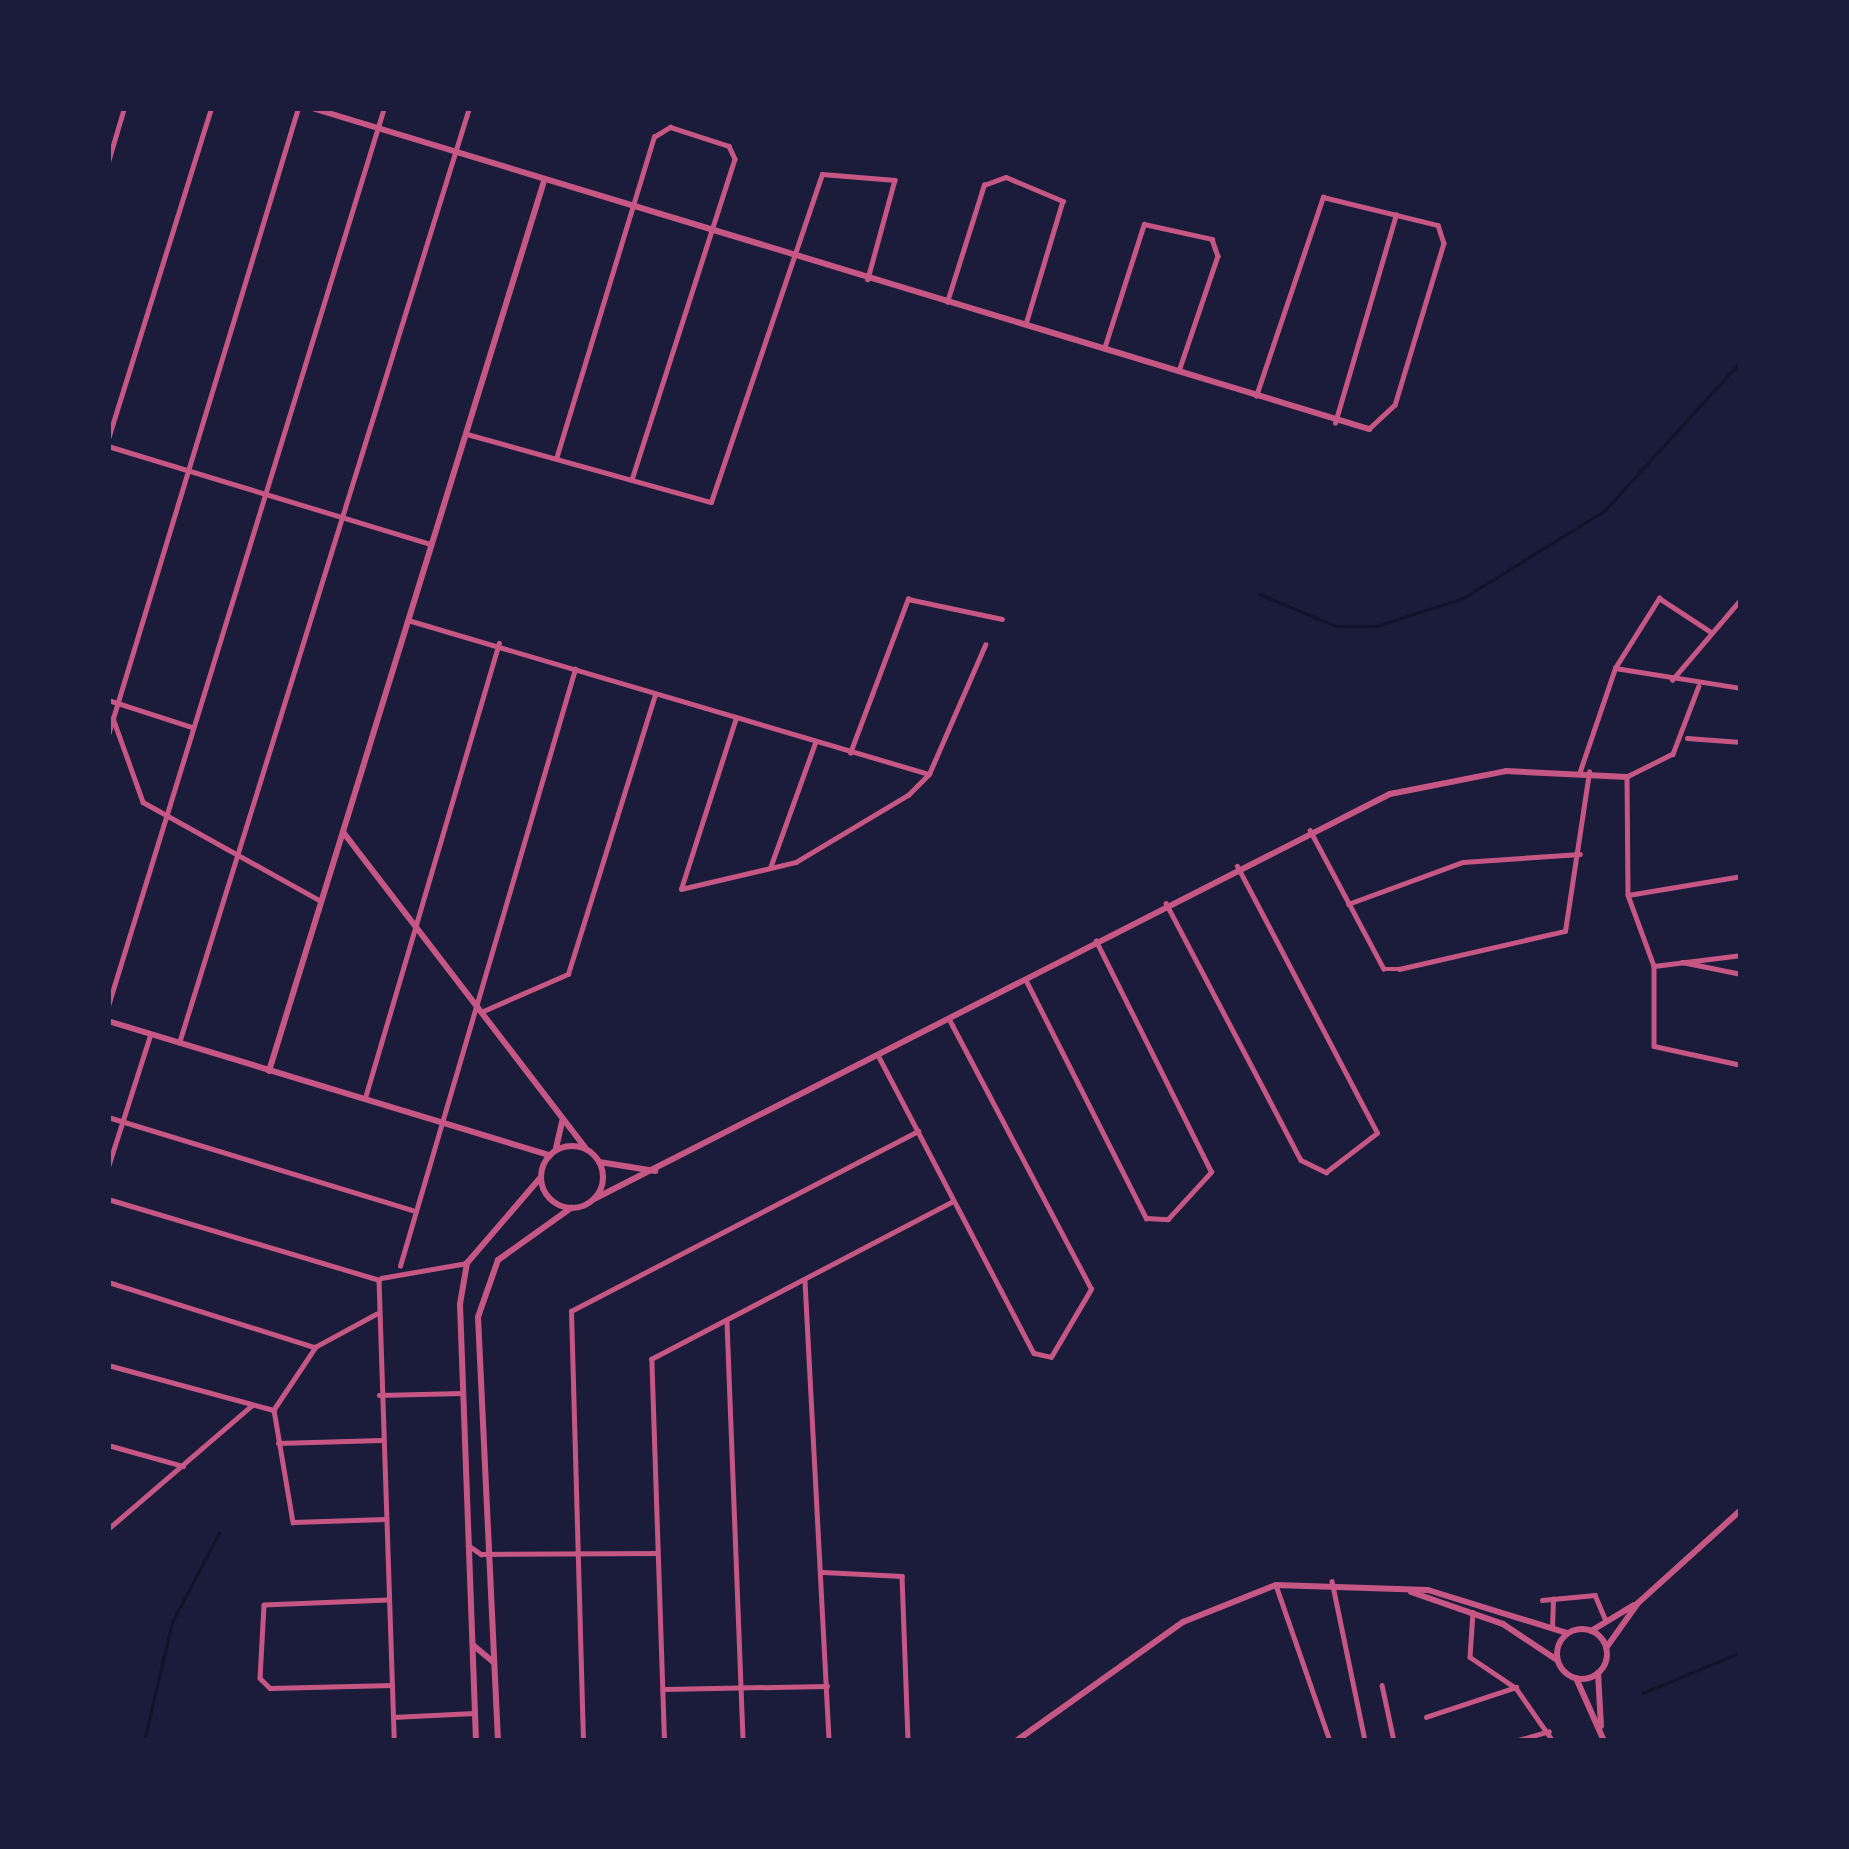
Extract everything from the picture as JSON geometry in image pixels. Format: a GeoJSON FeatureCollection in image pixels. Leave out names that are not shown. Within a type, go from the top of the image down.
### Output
{"type":"FeatureCollection","features":[{"type":"Feature","properties":{"kind":"street"},"geometry":{"type":"LineString","coordinates":[[108,162],[124,108]]}},
{"type":"Feature","properties":{"kind":"street"},"geometry":{"type":"LineString","coordinates":[[211,108],[108,442],[261,494],[432,544]]}},
{"type":"Feature","properties":{"kind":"street"},"geometry":{"type":"LineString","coordinates":[[108,735],[298,108]]}},
{"type":"Feature","properties":{"kind":"street"},"geometry":{"type":"LineString","coordinates":[[312,108],[1335,422],[1369,429],[1394,405],[1444,243],[1438,225],[1325,196],[1256,396]]}},
{"type":"Feature","properties":{"kind":"street"},"geometry":{"type":"LineString","coordinates":[[108,1006],[261,494],[384,108]]}},
{"type":"Feature","properties":{"kind":"street"},"geometry":{"type":"LineString","coordinates":[[179,1043],[469,108]]}},
{"type":"Feature","properties":{"kind":"street"},"geometry":{"type":"LineString","coordinates":[[556,459],[660,129],[734,150],[632,480]]}},
{"type":"Feature","properties":{"kind":"street"},"geometry":{"type":"LineString","coordinates":[[466,434],[706,503],[826,173],[886,172],[896,193],[868,279]]}},
{"type":"Feature","properties":{"kind":"street"},"geometry":{"type":"LineString","coordinates":[[947,302],[991,176],[1058,193],[1026,324]]}},
{"type":"Feature","properties":{"kind":"street"},"geometry":{"type":"LineString","coordinates":[[269,1070],[544,181]]}},
{"type":"Feature","properties":{"kind":"street"},"geometry":{"type":"LineString","coordinates":[[1335,422],[1396,214]]}},
{"type":"Feature","properties":{"kind":"street"},"geometry":{"type":"LineString","coordinates":[[1104,349],[1148,222],[1212,239],[1218,256],[1178,372]]}},
{"type":"Feature","properties":{"kind":"street"},"geometry":{"type":"LineString","coordinates":[[1310,830],[1384,969],[1543,939],[1570,923],[1585,771],[1615,668],[1659,598],[1711,632]]}},
{"type":"Feature","properties":{"kind":"street"},"geometry":{"type":"LineString","coordinates":[[850,753],[908,599],[1002,619]]}},
{"type":"Feature","properties":{"kind":"street"},"geometry":{"type":"LineString","coordinates":[[1672,680],[1741,599]]}},
{"type":"Feature","properties":{"kind":"street"},"geometry":{"type":"LineString","coordinates":[[408,620],[499,643],[929,774]]}},
{"type":"Feature","properties":{"kind":"street"},"geometry":{"type":"LineString","coordinates":[[365,1099],[412,921],[499,643]]}},
{"type":"Feature","properties":{"kind":"street"},"geometry":{"type":"LineString","coordinates":[[736,718],[680,889],[769,871],[871,821],[929,774],[986,644]]}},
{"type":"Feature","properties":{"kind":"street"},"geometry":{"type":"LineString","coordinates":[[1615,668],[1699,686],[1741,688]]}},
{"type":"Feature","properties":{"kind":"street"},"geometry":{"type":"LineString","coordinates":[[400,1266],[473,1002],[575,669]]}},
{"type":"Feature","properties":{"kind":"street"},"geometry":{"type":"LineString","coordinates":[[1685,738],[1699,686]]}},
{"type":"Feature","properties":{"kind":"street"},"geometry":{"type":"LineString","coordinates":[[481,1012],[568,974],[655,694]]}},
{"type":"Feature","properties":{"kind":"street"},"geometry":{"type":"LineString","coordinates":[[108,700],[116,708],[193,727]]}},
{"type":"Feature","properties":{"kind":"street"},"geometry":{"type":"LineString","coordinates":[[113,718],[133,789],[164,814],[321,901]]}},
{"type":"Feature","properties":{"kind":"street"},"geometry":{"type":"LineString","coordinates":[[498,1741],[484,1288],[498,1260],[571,1208],[659,1171],[1310,830],[1453,776],[1585,771],[1627,777],[1685,738],[1741,742]]}},
{"type":"Feature","properties":{"kind":"street"},"geometry":{"type":"LineString","coordinates":[[769,871],[815,743]]}},
{"type":"Feature","properties":{"kind":"street"},"geometry":{"type":"LineString","coordinates":[[1627,777],[1628,896],[1654,966],[1654,1046],[1741,1065]]}},
{"type":"Feature","properties":{"kind":"street"},"geometry":{"type":"LineString","coordinates":[[343,832],[586,1149],[599,1162],[659,1171]]}},
{"type":"Feature","properties":{"kind":"street"},"geometry":{"type":"LineString","coordinates":[[1348,904],[1462,862],[1580,854]]}},
{"type":"Feature","properties":{"kind":"street"},"geometry":{"type":"LineString","coordinates":[[1166,903],[1312,1173],[1377,1133],[1237,866]]}},
{"type":"Feature","properties":{"kind":"street"},"geometry":{"type":"LineString","coordinates":[[1628,896],[1741,876]]}},
{"type":"Feature","properties":{"kind":"street"},"geometry":{"type":"LineString","coordinates":[[1026,980],[1147,1218],[1184,1204],[1211,1175],[1096,941]]}},
{"type":"Feature","properties":{"kind":"street"},"geometry":{"type":"LineString","coordinates":[[1654,966],[1741,955]]}},
{"type":"Feature","properties":{"kind":"street"},"geometry":{"type":"LineString","coordinates":[[1674,961],[1741,974]]}},
{"type":"Feature","properties":{"kind":"street"},"geometry":{"type":"LineString","coordinates":[[878,1055],[1038,1358],[1056,1353],[1090,1285],[949,1020]]}},
{"type":"Feature","properties":{"kind":"street"},"geometry":{"type":"LineString","coordinates":[[108,1021],[552,1153],[586,1149]]}},
{"type":"Feature","properties":{"kind":"street"},"geometry":{"type":"LineString","coordinates":[[108,1167],[149,1035]]}},
{"type":"Feature","properties":{"kind":"street"},"geometry":{"type":"LineString","coordinates":[[108,1117],[414,1210]]}},
{"type":"Feature","properties":{"kind":"street"},"geometry":{"type":"LineString","coordinates":[[476,1741],[462,1393],[467,1263],[541,1177],[562,1118]]}},
{"type":"Feature","properties":{"kind":"street"},"geometry":{"type":"LineString","coordinates":[[583,1741],[574,1554],[571,1311],[918,1131]]}},
{"type":"Feature","properties":{"kind":"street"},"geometry":{"type":"LineString","coordinates":[[594,1199],[599,1162]]}},
{"type":"Feature","properties":{"kind":"street"},"geometry":{"type":"LineString","coordinates":[[541,1177],[571,1208]]}},
{"type":"Feature","properties":{"kind":"street"},"geometry":{"type":"LineString","coordinates":[[108,1199],[379,1280]]}},
{"type":"Feature","properties":{"kind":"street"},"geometry":{"type":"LineString","coordinates":[[664,1741],[651,1359],[953,1201]]}},
{"type":"Feature","properties":{"kind":"street"},"geometry":{"type":"LineString","coordinates":[[379,1280],[400,1266],[467,1263]]}},
{"type":"Feature","properties":{"kind":"street"},"geometry":{"type":"LineString","coordinates":[[379,1280],[379,1395],[394,1741]]}},
{"type":"Feature","properties":{"kind":"street"},"geometry":{"type":"LineString","coordinates":[[805,1281],[829,1741]]}},
{"type":"Feature","properties":{"kind":"street"},"geometry":{"type":"LineString","coordinates":[[108,1282],[316,1347]]}},
{"type":"Feature","properties":{"kind":"street"},"geometry":{"type":"LineString","coordinates":[[377,1314],[316,1347],[274,1411],[293,1522],[385,1519]]}},
{"type":"Feature","properties":{"kind":"street"},"geometry":{"type":"LineString","coordinates":[[727,1322],[743,1741]]}},
{"type":"Feature","properties":{"kind":"street"},"geometry":{"type":"LineString","coordinates":[[108,1365],[274,1411]]}},
{"type":"Feature","properties":{"kind":"street"},"geometry":{"type":"LineString","coordinates":[[379,1395],[462,1393]]}},
{"type":"Feature","properties":{"kind":"street"},"geometry":{"type":"LineString","coordinates":[[108,1529],[250,1406]]}},
{"type":"Feature","properties":{"kind":"street"},"geometry":{"type":"LineString","coordinates":[[278,1444],[381,1440]]}},
{"type":"Feature","properties":{"kind":"street"},"geometry":{"type":"LineString","coordinates":[[108,1445],[184,1467]]}},
{"type":"Feature","properties":{"kind":"street"},"geometry":{"type":"LineString","coordinates":[[1741,1457],[1741,1484]]}},
{"type":"Feature","properties":{"kind":"street"},"geometry":{"type":"LineString","coordinates":[[1603,1738],[1598,1673],[1606,1648],[1638,1603],[1741,1510]]}},
{"type":"Feature","properties":{"kind":"street"},"geometry":{"type":"LineString","coordinates":[[468,1545],[489,1554],[657,1553]]}},
{"type":"Feature","properties":{"kind":"street"},"geometry":{"type":"LineString","coordinates":[[822,1572],[897,1572],[908,1741]]}},
{"type":"Feature","properties":{"kind":"street"},"geometry":{"type":"LineString","coordinates":[[1016,1741],[1183,1622],[1276,1585],[1332,1581],[1402,1589],[1567,1634],[1591,1630],[1638,1603]]}},
{"type":"Feature","properties":{"kind":"street"},"geometry":{"type":"LineString","coordinates":[[1332,1581],[1365,1741]]}},
{"type":"Feature","properties":{"kind":"street"},"geometry":{"type":"LineString","coordinates":[[1276,1585],[1330,1741]]}},
{"type":"Feature","properties":{"kind":"street"},"geometry":{"type":"LineString","coordinates":[[1402,1589],[1473,1612],[1557,1660],[1576,1678],[1603,1738]]}},
{"type":"Feature","properties":{"kind":"street"},"geometry":{"type":"LineString","coordinates":[[1542,1600],[1595,1595],[1606,1621]]}},
{"type":"Feature","properties":{"kind":"street"},"geometry":{"type":"LineString","coordinates":[[1552,1599],[1552,1628]]}},
{"type":"Feature","properties":{"kind":"street"},"geometry":{"type":"LineString","coordinates":[[388,1600],[267,1603],[260,1678],[270,1688],[392,1685]]}},
{"type":"Feature","properties":{"kind":"street"},"geometry":{"type":"LineString","coordinates":[[1473,1612],[1470,1657],[1516,1688],[1553,1741]]}},
{"type":"Feature","properties":{"kind":"street"},"geometry":{"type":"LineString","coordinates":[[1591,1630],[1606,1648]]}},
{"type":"Feature","properties":{"kind":"street"},"geometry":{"type":"LineString","coordinates":[[1557,1660],[1567,1634]]}},
{"type":"Feature","properties":{"kind":"street"},"geometry":{"type":"LineString","coordinates":[[473,1646],[495,1665]]}},
{"type":"Feature","properties":{"kind":"street"},"geometry":{"type":"LineString","coordinates":[[1576,1678],[1598,1673]]}},
{"type":"Feature","properties":{"kind":"street"},"geometry":{"type":"LineString","coordinates":[[1382,1685],[1394,1741]]}},
{"type":"Feature","properties":{"kind":"street"},"geometry":{"type":"LineString","coordinates":[[663,1689],[827,1686]]}},
{"type":"Feature","properties":{"kind":"street"},"geometry":{"type":"LineString","coordinates":[[1426,1718],[1516,1688]]}},
{"type":"Feature","properties":{"kind":"street"},"geometry":{"type":"LineString","coordinates":[[393,1717],[474,1713]]}},
{"type":"Feature","properties":{"kind":"street"},"geometry":{"type":"LineString","coordinates":[[1515,1741],[1549,1731]]}},
{"type":"Feature","properties":{"kind":"waterway"},"geometry":{"type":"LineString","coordinates":[[1259,594],[1336,626],[1376,626],[1463,598],[1604,511],[1741,361]]}},
{"type":"Feature","properties":{"kind":"waterway"},"geometry":{"type":"LineString","coordinates":[[144,1741],[172,1622],[219,1533]]}},
{"type":"Feature","properties":{"kind":"waterway"},"geometry":{"type":"LineString","coordinates":[[1642,1693],[1741,1652]]}}]}
